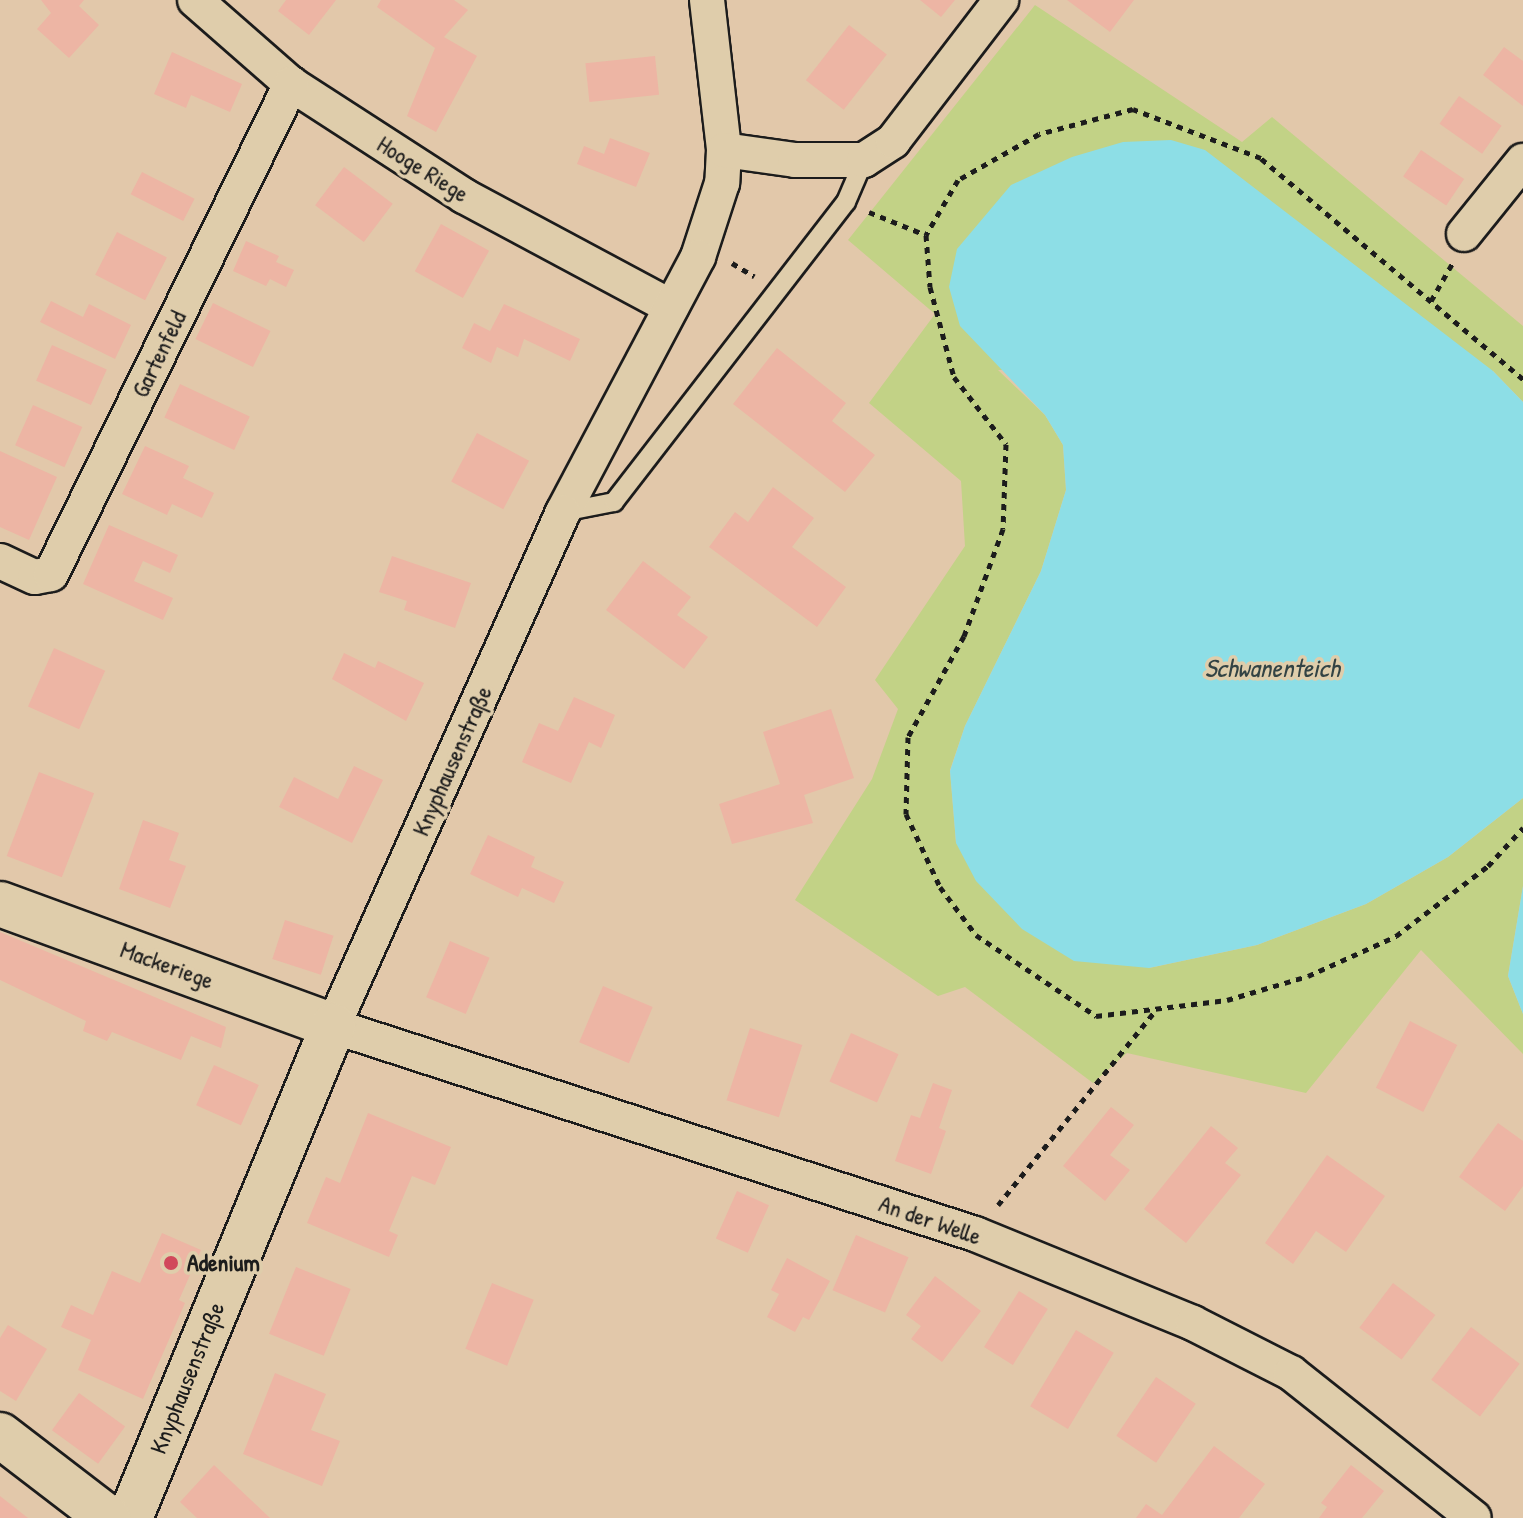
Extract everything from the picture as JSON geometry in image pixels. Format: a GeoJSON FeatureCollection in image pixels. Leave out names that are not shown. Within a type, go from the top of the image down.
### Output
{"type":"FeatureCollection","features":[{"type":"Feature","properties":{"kind":"main road","name":"Mackeriege"},"geometry":{"type":"LineString","coordinates":[[0,904],[333,1026]]}},
{"type":"Feature","properties":{"kind":"main road","name":"Knyphausenstraße"},"geometry":{"type":"LineString","coordinates":[[130,1518],[333,1026]]}},
{"type":"Feature","properties":{"kind":"main road"},"geometry":{"type":"LineString","coordinates":[[0,1435],[108,1518]]}},
{"type":"Feature","properties":{"kind":"street","name":"Hooge Riege"},"geometry":{"type":"LineString","coordinates":[[195,0],[291,84],[464,196],[671,307]]}},
{"type":"Feature","properties":{"kind":"street","name":"Knyphausenstraße"},"geometry":{"type":"LineString","coordinates":[[333,1026],[563,512],[698,257],[722,183],[724,150],[707,0]]}},
{"type":"Feature","properties":{"kind":"street"},"geometry":{"type":"LineString","coordinates":[[724,150],[795,160],[864,160],[893,141],[1001,0]]}},
{"type":"Feature","properties":{"kind":"street","name":"Gartenfeld"},"geometry":{"type":"LineString","coordinates":[[0,561],[35,577],[51,574],[291,84]]}},
{"type":"Feature","properties":{"kind":"street"},"geometry":{"type":"LineString","coordinates":[[1464,234],[1523,161]]}},
{"type":"Feature","properties":{"kind":"street","name":"An der Welle"},"geometry":{"type":"LineString","coordinates":[[333,1026],[975,1234],[1193,1323],[1291,1373],[1474,1518]]}},
{"type":"Feature","properties":{"kind":"lane"},"geometry":{"type":"LineString","coordinates":[[563,512],[614,502],[846,202],[864,160]]}},
{"type":"Feature","properties":{"kind":"path"},"geometry":{"type":"LineString","coordinates":[[1523,379],[1261,158],[1133,109],[1039,134],[958,180],[926,235],[930,287],[954,377],[1006,444],[1003,529],[964,636],[908,737],[906,814],[940,887],[976,935],[1096,1016],[1254,992],[1308,976],[1396,936],[1488,866],[1523,828]]}},
{"type":"Feature","properties":{"kind":"path"},"geometry":{"type":"LineString","coordinates":[[846,202],[926,235]]}},
{"type":"Feature","properties":{"kind":"path"},"geometry":{"type":"LineString","coordinates":[[698,257],[718,254],[777,291]]}},
{"type":"Feature","properties":{"kind":"path"},"geometry":{"type":"LineString","coordinates":[[975,1234],[1157,1009]]}},
{"type":"Feature","properties":{"kind":"green space"},"geometry":{"type":"Polygon","coordinates":[[[1035,5],[1242,142],[1272,117],[1523,326],[1523,402],[1493,371],[998,370],[1045,415],[1063,445],[1066,490],[1041,571],[965,726],[950,770],[956,843],[1149,968],[1257,945],[1366,904],[1448,857],[1523,798],[1523,886],[1508,976],[1523,1014],[1523,1054],[1421,950],[1306,1093],[1127,1053],[1093,1083],[965,987],[938,996],[795,900],[872,779],[898,709],[875,680],[965,546],[961,481],[869,403],[935,314],[848,240],[1035,5]]]}},
{"type":"Feature","properties":{"kind":"water","name":"Schwanenteich"},"geometry":{"type":"Polygon","coordinates":[[[1171,140],[1205,150],[1493,371],[1523,402],[1523,798],[1448,857],[1366,904],[1257,945],[1149,968],[1074,961],[1022,929],[976,881],[956,843],[950,771],[965,726],[1041,571],[1066,490],[1063,445],[1045,415],[960,326],[949,287],[957,249],[1011,185],[1072,157],[1123,142],[1171,140]]]}},
{"type":"Feature","properties":{"kind":"water"},"geometry":{"type":"Polygon","coordinates":[[[1523,886],[1523,1014],[1508,976],[1523,886]]]}},
{"type":"Feature","properties":{"kind":"building"},"geometry":{"type":"Polygon","coordinates":[[[41,0],[84,0],[79,6],[99,25],[69,58],[37,29],[51,13],[41,0]]]}},
{"type":"Feature","properties":{"kind":"building"},"geometry":{"type":"Polygon","coordinates":[[[286,0],[336,0],[309,35],[278,11],[286,0]]]}},
{"type":"Feature","properties":{"kind":"building"},"geometry":{"type":"Polygon","coordinates":[[[381,0],[454,0],[468,10],[444,37],[477,56],[436,132],[407,116],[435,48],[377,7],[381,0]]]}},
{"type":"Feature","properties":{"kind":"building"},"geometry":{"type":"Polygon","coordinates":[[[920,0],[955,0],[941,17],[920,0]]]}},
{"type":"Feature","properties":{"kind":"building"},"geometry":{"type":"Polygon","coordinates":[[[1067,0],[1134,0],[1110,32],[1067,0]]]}},
{"type":"Feature","properties":{"kind":"building"},"geometry":{"type":"Polygon","coordinates":[[[849,25],[887,55],[844,110],[806,80],[849,25]]]}},
{"type":"Feature","properties":{"kind":"building"},"geometry":{"type":"Polygon","coordinates":[[[1504,47],[1523,61],[1523,106],[1483,75],[1504,47]]]}},
{"type":"Feature","properties":{"kind":"building"},"geometry":{"type":"Polygon","coordinates":[[[172,52],[242,84],[230,112],[191,95],[186,108],[154,94],[172,52]]]}},
{"type":"Feature","properties":{"kind":"building"},"geometry":{"type":"Polygon","coordinates":[[[655,56],[659,95],[589,102],[585,63],[655,56]]]}},
{"type":"Feature","properties":{"kind":"building"},"geometry":{"type":"Polygon","coordinates":[[[1459,96],[1502,126],[1482,154],[1439,124],[1459,96]]]}},
{"type":"Feature","properties":{"kind":"building"},"geometry":{"type":"Polygon","coordinates":[[[610,138],[650,153],[636,187],[577,164],[584,146],[604,154],[610,138]]]}},
{"type":"Feature","properties":{"kind":"building"},"geometry":{"type":"Polygon","coordinates":[[[1421,150],[1464,179],[1446,206],[1403,177],[1421,150]]]}},
{"type":"Feature","properties":{"kind":"building"},"geometry":{"type":"Polygon","coordinates":[[[344,167],[393,204],[364,242],[315,205],[344,167]]]}},
{"type":"Feature","properties":{"kind":"building"},"geometry":{"type":"Polygon","coordinates":[[[142,172],[195,199],[183,221],[131,194],[142,172]]]}},
{"type":"Feature","properties":{"kind":"building"},"geometry":{"type":"Polygon","coordinates":[[[441,224],[489,251],[463,298],[415,271],[441,224]]]}},
{"type":"Feature","properties":{"kind":"building"},"geometry":{"type":"Polygon","coordinates":[[[117,232],[167,257],[145,300],[95,275],[117,232]]]}},
{"type":"Feature","properties":{"kind":"building"},"geometry":{"type":"Polygon","coordinates":[[[246,241],[279,256],[276,262],[294,270],[286,287],[270,279],[266,286],[233,271],[246,241]]]}},
{"type":"Feature","properties":{"kind":"building"},"geometry":{"type":"Polygon","coordinates":[[[51,301],[83,317],[89,304],[131,325],[115,359],[40,322],[51,301]]]}},
{"type":"Feature","properties":{"kind":"building"},"geometry":{"type":"Polygon","coordinates":[[[213,303],[271,331],[253,367],[195,339],[213,303]]]}},
{"type":"Feature","properties":{"kind":"building"},"geometry":{"type":"Polygon","coordinates":[[[504,304],[580,339],[570,361],[524,339],[518,357],[497,347],[491,363],[462,348],[474,323],[490,331],[504,304]]]}},
{"type":"Feature","properties":{"kind":"building"},"geometry":{"type":"Polygon","coordinates":[[[52,345],[107,369],[91,405],[36,381],[52,345]]]}},
{"type":"Feature","properties":{"kind":"building"},"geometry":{"type":"Polygon","coordinates":[[[777,348],[846,403],[832,421],[875,455],[845,492],[733,404],[777,348]]]}},
{"type":"Feature","properties":{"kind":"building"},"geometry":{"type":"Polygon","coordinates":[[[180,384],[250,417],[234,450],[164,418],[180,384]]]}},
{"type":"Feature","properties":{"kind":"building"},"geometry":{"type":"Polygon","coordinates":[[[33,405],[82,427],[64,467],[15,445],[33,405]]]}},
{"type":"Feature","properties":{"kind":"building"},"geometry":{"type":"Polygon","coordinates":[[[477,433],[529,461],[503,509],[451,482],[477,433]]]}},
{"type":"Feature","properties":{"kind":"building"},"geometry":{"type":"Polygon","coordinates":[[[145,446],[189,466],[183,478],[214,493],[202,518],[172,504],[167,515],[122,494],[145,446]]]}},
{"type":"Feature","properties":{"kind":"building"},"geometry":{"type":"Polygon","coordinates":[[[0,451],[57,477],[29,540],[0,527],[0,451]]]}},
{"type":"Feature","properties":{"kind":"building"},"geometry":{"type":"Polygon","coordinates":[[[773,487],[814,518],[792,547],[846,587],[817,627],[709,547],[735,512],[748,522],[773,487]]]}},
{"type":"Feature","properties":{"kind":"building"},"geometry":{"type":"Polygon","coordinates":[[[109,525],[178,555],[170,573],[143,561],[134,581],[173,598],[163,620],[83,584],[109,525]]]}},
{"type":"Feature","properties":{"kind":"building"},"geometry":{"type":"Polygon","coordinates":[[[392,556],[471,583],[455,628],[404,610],[407,601],[379,592],[392,556]]]}},
{"type":"Feature","properties":{"kind":"building"},"geometry":{"type":"Polygon","coordinates":[[[643,561],[691,597],[677,615],[708,637],[684,669],[606,610],[643,561]]]}},
{"type":"Feature","properties":{"kind":"building"},"geometry":{"type":"Polygon","coordinates":[[[54,648],[105,671],[79,729],[28,706],[54,648]]]}},
{"type":"Feature","properties":{"kind":"building"},"geometry":{"type":"Polygon","coordinates":[[[344,653],[375,668],[378,661],[424,683],[406,721],[332,679],[344,653]]]}},
{"type":"Feature","properties":{"kind":"building"},"geometry":{"type":"Polygon","coordinates":[[[574,697],[615,715],[601,748],[589,742],[571,783],[522,762],[539,723],[558,731],[574,697]]]}},
{"type":"Feature","properties":{"kind":"building"},"geometry":{"type":"Polygon","coordinates":[[[831,709],[854,778],[804,795],[813,823],[732,844],[719,804],[780,784],[763,732],[831,709]]]}},
{"type":"Feature","properties":{"kind":"building"},"geometry":{"type":"Polygon","coordinates":[[[354,766],[383,780],[352,843],[279,807],[294,777],[338,799],[354,766]]]}},
{"type":"Feature","properties":{"kind":"building"},"geometry":{"type":"Polygon","coordinates":[[[39,772],[94,793],[62,877],[7,856],[39,772]]]}},
{"type":"Feature","properties":{"kind":"building"},"geometry":{"type":"Polygon","coordinates":[[[143,820],[179,833],[169,860],[186,866],[170,908],[119,889],[143,820]]]}},
{"type":"Feature","properties":{"kind":"building"},"geometry":{"type":"Polygon","coordinates":[[[488,835],[535,857],[531,867],[564,882],[554,903],[522,888],[518,897],[470,874],[488,835]]]}},
{"type":"Feature","properties":{"kind":"building"},"geometry":{"type":"Polygon","coordinates":[[[285,920],[334,936],[321,975],[272,959],[285,920]]]}},
{"type":"Feature","properties":{"kind":"building"},"geometry":{"type":"Polygon","coordinates":[[[0,932],[226,1027],[221,1048],[191,1036],[181,1060],[112,1032],[107,1041],[83,1031],[86,1021],[0,980],[0,932]]]}},
{"type":"Feature","properties":{"kind":"building"},"geometry":{"type":"Polygon","coordinates":[[[450,941],[490,958],[466,1014],[426,997],[450,941]]]}},
{"type":"Feature","properties":{"kind":"building"},"geometry":{"type":"Polygon","coordinates":[[[603,986],[653,1007],[629,1063],[579,1042],[603,986]]]}},
{"type":"Feature","properties":{"kind":"building"},"geometry":{"type":"Polygon","coordinates":[[[1410,1021],[1457,1045],[1423,1112],[1376,1088],[1410,1021]]]}},
{"type":"Feature","properties":{"kind":"building"},"geometry":{"type":"Polygon","coordinates":[[[750,1028],[802,1045],[779,1117],[727,1100],[750,1028]]]}},
{"type":"Feature","properties":{"kind":"building"},"geometry":{"type":"Polygon","coordinates":[[[851,1033],[899,1054],[877,1103],[829,1081],[851,1033]]]}},
{"type":"Feature","properties":{"kind":"building"},"geometry":{"type":"Polygon","coordinates":[[[214,1065],[259,1085],[241,1125],[196,1105],[214,1065]]]}},
{"type":"Feature","properties":{"kind":"building"},"geometry":{"type":"Polygon","coordinates":[[[933,1083],[952,1090],[939,1128],[946,1131],[931,1174],[895,1161],[911,1115],[920,1118],[933,1083]]]}},
{"type":"Feature","properties":{"kind":"building"},"geometry":{"type":"Polygon","coordinates":[[[1111,1107],[1134,1125],[1110,1155],[1130,1170],[1105,1201],[1063,1166],[1111,1107]]]}},
{"type":"Feature","properties":{"kind":"building"},"geometry":{"type":"Polygon","coordinates":[[[368,1113],[451,1147],[435,1185],[412,1176],[389,1231],[398,1235],[389,1257],[307,1223],[326,1177],[340,1183],[368,1113]]]}},
{"type":"Feature","properties":{"kind":"building"},"geometry":{"type":"Polygon","coordinates":[[[1498,1123],[1523,1141],[1523,1186],[1505,1211],[1459,1177],[1498,1123]]]}},
{"type":"Feature","properties":{"kind":"building"},"geometry":{"type":"Polygon","coordinates":[[[1211,1126],[1238,1148],[1225,1163],[1241,1175],[1186,1243],[1144,1209],[1211,1126]]]}},
{"type":"Feature","properties":{"kind":"building"},"geometry":{"type":"Polygon","coordinates":[[[1327,1155],[1385,1196],[1346,1252],[1316,1231],[1293,1264],[1265,1243],[1327,1155]]]}},
{"type":"Feature","properties":{"kind":"building"},"geometry":{"type":"Polygon","coordinates":[[[737,1191],[769,1205],[748,1253],[716,1239],[737,1191]]]}},
{"type":"Feature","properties":{"kind":"building"},"geometry":{"type":"Polygon","coordinates":[[[162,1233],[201,1250],[179,1300],[185,1303],[143,1399],[78,1370],[91,1340],[61,1327],[71,1305],[93,1315],[112,1271],[140,1283],[162,1233]]]}},
{"type":"Feature","properties":{"kind":"building"},"geometry":{"type":"Polygon","coordinates":[[[856,1235],[908,1257],[885,1313],[833,1290],[856,1235]]]}},
{"type":"Feature","properties":{"kind":"building"},"geometry":{"type":"Polygon","coordinates":[[[787,1258],[830,1281],[809,1320],[803,1317],[795,1332],[767,1317],[779,1294],[771,1290],[787,1258]]]}},
{"type":"Feature","properties":{"kind":"building"},"geometry":{"type":"Polygon","coordinates":[[[296,1267],[351,1289],[324,1356],[269,1334],[296,1267]]]}},
{"type":"Feature","properties":{"kind":"building"},"geometry":{"type":"Polygon","coordinates":[[[935,1276],[981,1311],[942,1362],[911,1339],[921,1326],[906,1315],[935,1276]]]}},
{"type":"Feature","properties":{"kind":"building"},"geometry":{"type":"Polygon","coordinates":[[[492,1283],[534,1300],[507,1366],[465,1349],[492,1283]]]}},
{"type":"Feature","properties":{"kind":"building"},"geometry":{"type":"Polygon","coordinates":[[[1393,1283],[1435,1315],[1402,1360],[1359,1328],[1393,1283]]]}},
{"type":"Feature","properties":{"kind":"building"},"geometry":{"type":"Polygon","coordinates":[[[1019,1291],[1048,1309],[1013,1365],[984,1347],[1019,1291]]]}},
{"type":"Feature","properties":{"kind":"building"},"geometry":{"type":"Polygon","coordinates":[[[8,1325],[47,1349],[16,1401],[0,1391],[0,1338],[8,1325]]]}},
{"type":"Feature","properties":{"kind":"building"},"geometry":{"type":"Polygon","coordinates":[[[1471,1327],[1520,1364],[1480,1416],[1431,1380],[1471,1327]]]}},
{"type":"Feature","properties":{"kind":"building"},"geometry":{"type":"Polygon","coordinates":[[[1076,1330],[1114,1353],[1068,1429],[1030,1406],[1076,1330]]]}},
{"type":"Feature","properties":{"kind":"building"},"geometry":{"type":"Polygon","coordinates":[[[275,1373],[326,1394],[311,1430],[340,1441],[322,1486],[243,1454],[275,1373]]]}},
{"type":"Feature","properties":{"kind":"building"},"geometry":{"type":"Polygon","coordinates":[[[1156,1377],[1196,1404],[1156,1463],[1116,1436],[1156,1377]]]}},
{"type":"Feature","properties":{"kind":"building"},"geometry":{"type":"Polygon","coordinates":[[[79,1393],[125,1427],[98,1464],[52,1430],[79,1393]]]}},
{"type":"Feature","properties":{"kind":"building"},"geometry":{"type":"Polygon","coordinates":[[[1214,1446],[1265,1484],[1239,1518],[1136,1518],[1146,1504],[1162,1515],[1214,1446]]]}},
{"type":"Feature","properties":{"kind":"building"},"geometry":{"type":"Polygon","coordinates":[[[214,1465],[270,1518],[197,1518],[180,1502],[214,1465]]]}},
{"type":"Feature","properties":{"kind":"building"},"geometry":{"type":"Polygon","coordinates":[[[1351,1465],[1384,1491],[1362,1518],[1319,1518],[1327,1507],[1321,1503],[1351,1465]]]}},
{"type":"Feature","properties":{"kind":"building"},"geometry":{"type":"Polygon","coordinates":[[[0,1496],[28,1518],[0,1518],[0,1496]]]}},
{"type":"Feature","properties":{"kind":"place","name":"Adenium"},"geometry":{"type":"Point","coordinates":[171,1263]}}]}
